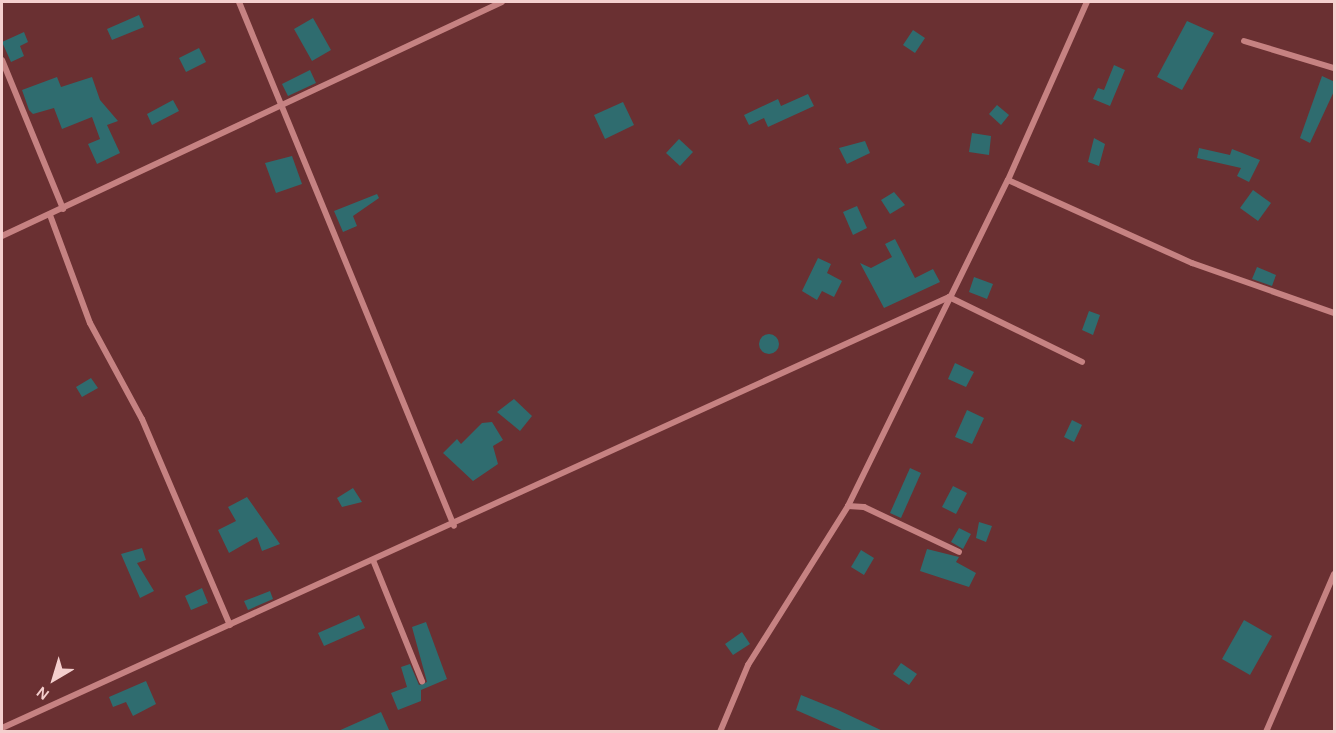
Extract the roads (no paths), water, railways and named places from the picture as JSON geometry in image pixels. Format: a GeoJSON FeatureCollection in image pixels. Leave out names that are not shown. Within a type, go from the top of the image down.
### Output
{"type":"FeatureCollection","features":[{"type":"Feature","properties":{"kind":"street"},"geometry":{"type":"LineString","coordinates":[[239,2],[454,525]]}},
{"type":"Feature","properties":{"kind":"street"},"geometry":{"type":"LineString","coordinates":[[2,236],[502,2]]}},
{"type":"Feature","properties":{"kind":"street"},"geometry":{"type":"LineString","coordinates":[[720,732],[748,665],[848,506],[1008,180],[1087,2]]}},
{"type":"Feature","properties":{"kind":"street"},"geometry":{"type":"LineString","coordinates":[[1244,41],[1335,68]]}},
{"type":"Feature","properties":{"kind":"street"},"geometry":{"type":"LineString","coordinates":[[2,60],[63,209]]}},
{"type":"Feature","properties":{"kind":"street"},"geometry":{"type":"LineString","coordinates":[[1008,180],[1192,263],[1335,313]]}},
{"type":"Feature","properties":{"kind":"street"},"geometry":{"type":"LineString","coordinates":[[50,215],[90,323],[142,419],[230,625]]}},
{"type":"Feature","properties":{"kind":"street"},"geometry":{"type":"LineString","coordinates":[[2,728],[454,525],[949,297]]}},
{"type":"Feature","properties":{"kind":"street"},"geometry":{"type":"LineString","coordinates":[[949,297],[1082,362]]}},
{"type":"Feature","properties":{"kind":"street"},"geometry":{"type":"LineString","coordinates":[[848,506],[864,507],[959,552]]}},
{"type":"Feature","properties":{"kind":"street"},"geometry":{"type":"LineString","coordinates":[[373,560],[422,681]]}},
{"type":"Feature","properties":{"kind":"street"},"geometry":{"type":"LineString","coordinates":[[1266,732],[1335,574]]}}]}
